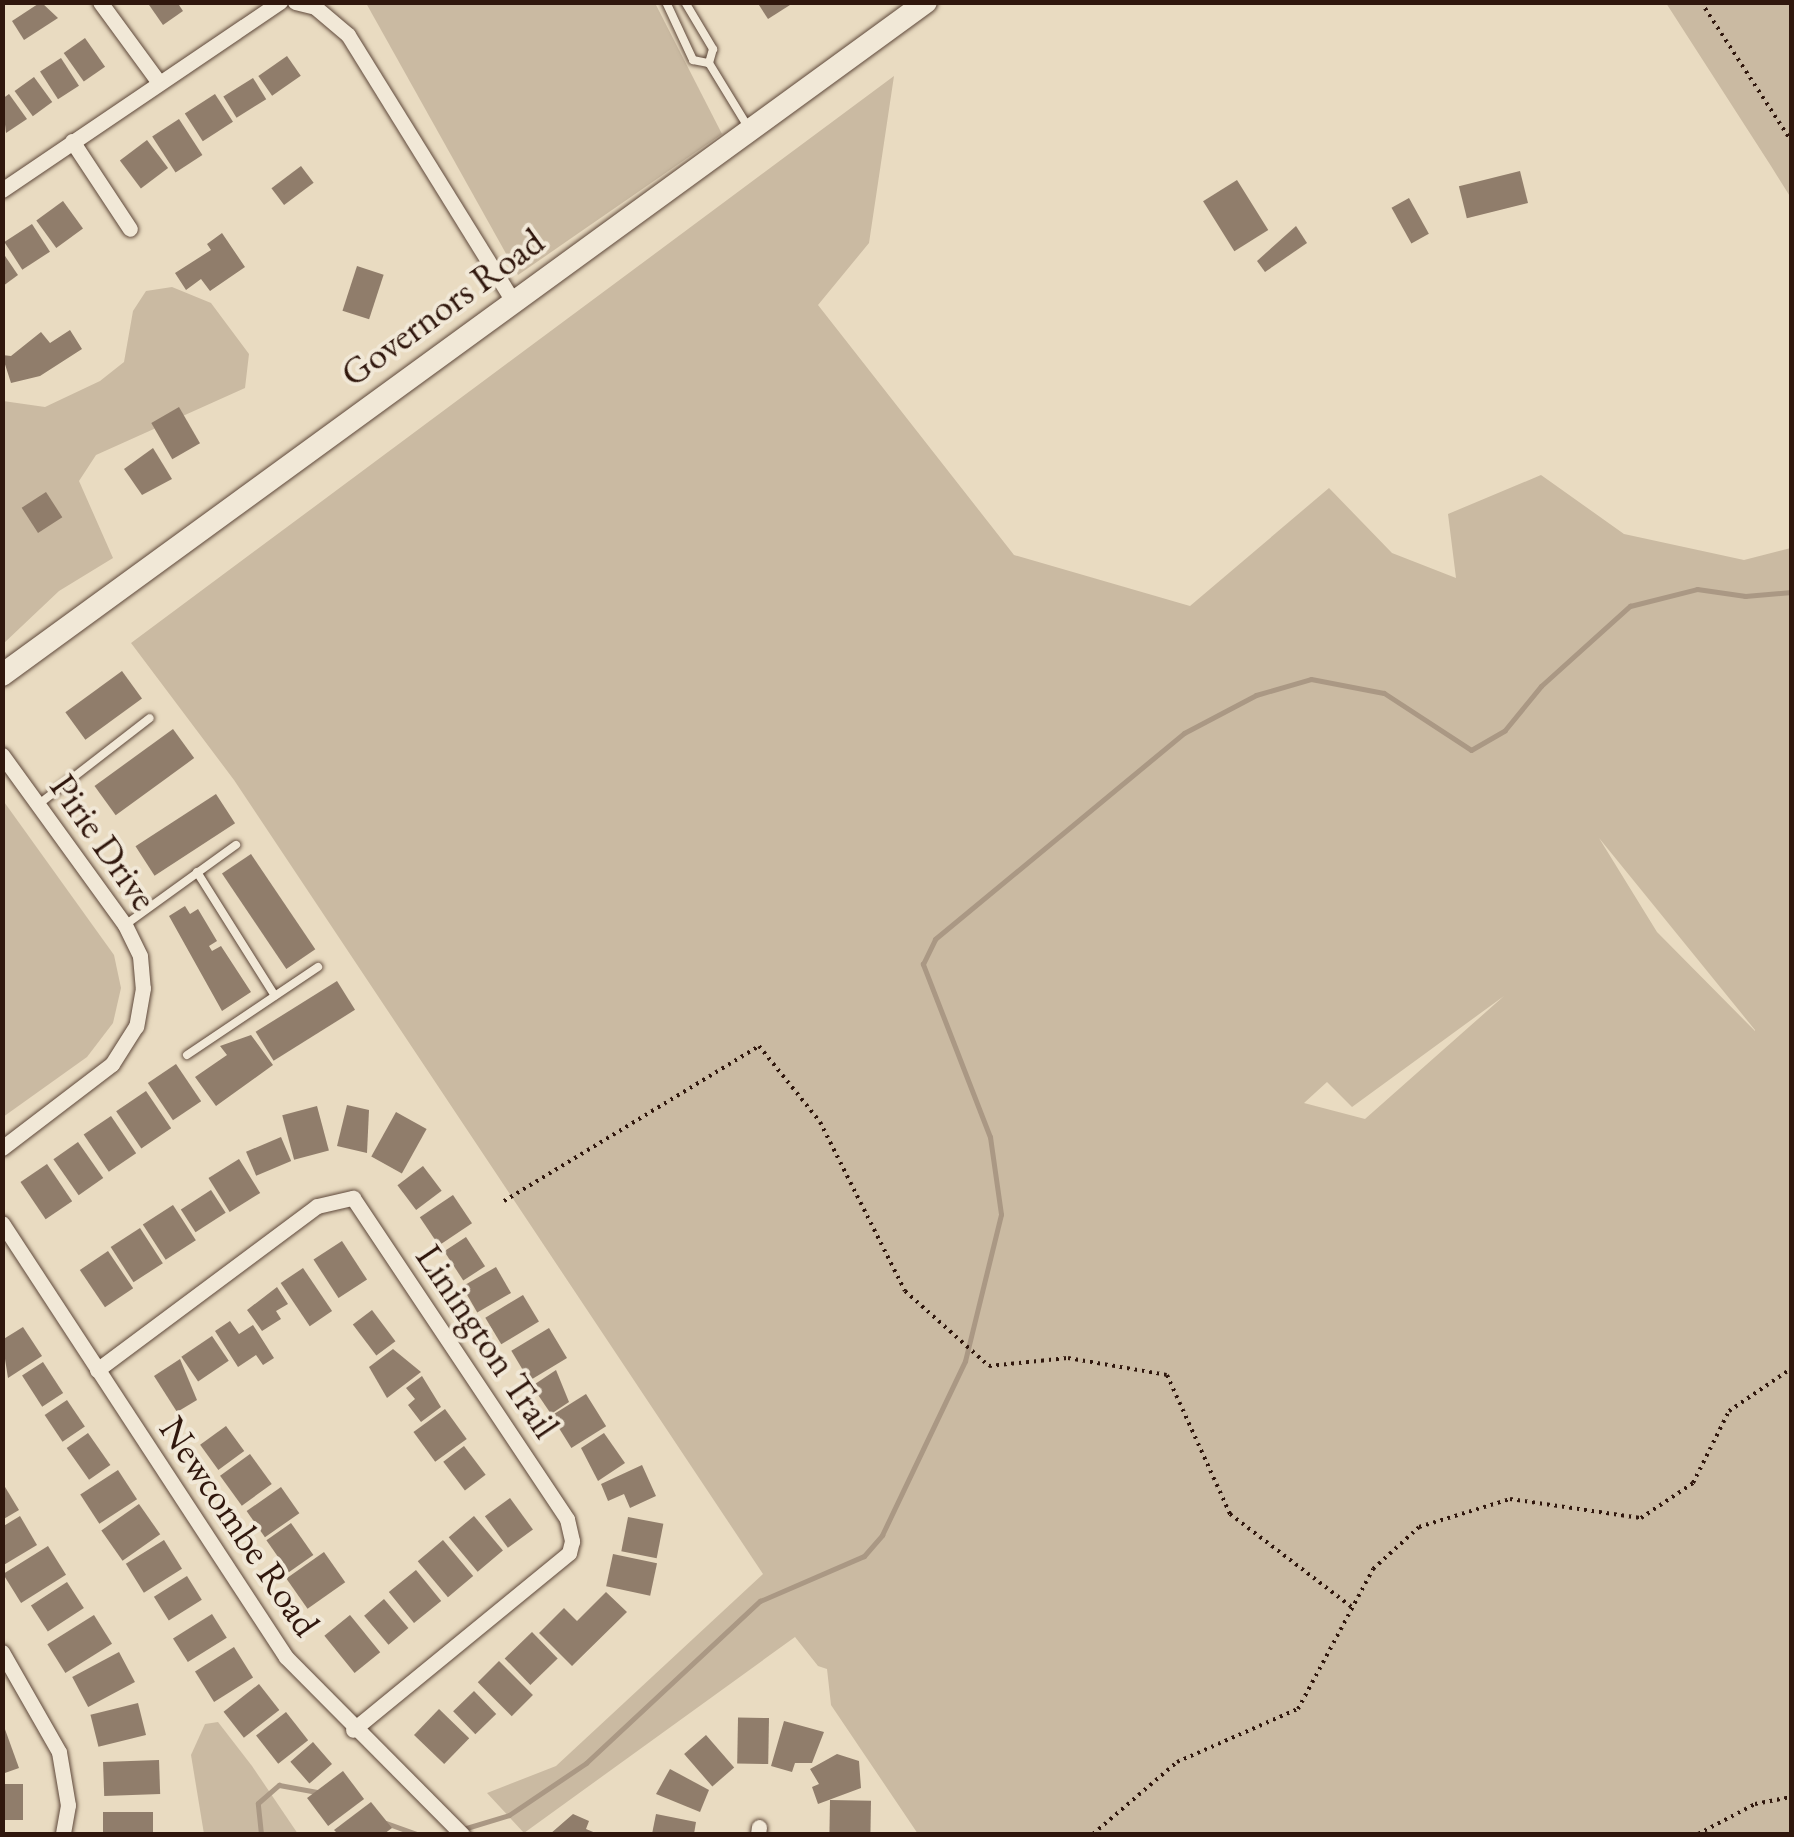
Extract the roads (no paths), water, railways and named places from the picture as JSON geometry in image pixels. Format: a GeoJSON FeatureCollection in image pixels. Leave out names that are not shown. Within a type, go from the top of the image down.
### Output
{"type":"FeatureCollection","features":[{"type":"Feature","properties":{"kind":"main road","name":"Governors Road"},"geometry":{"type":"LineString","coordinates":[[2,674],[511,298],[926,2]]}},
{"type":"Feature","properties":{"kind":"street"},"geometry":{"type":"LineString","coordinates":[[100,2],[158,80]]}},
{"type":"Feature","properties":{"kind":"street"},"geometry":{"type":"LineString","coordinates":[[2,190],[158,80],[280,2]]}},
{"type":"Feature","properties":{"kind":"street"},"geometry":{"type":"LineString","coordinates":[[295,2],[315,7],[348,34],[511,298]]}},
{"type":"Feature","properties":{"kind":"street"},"geometry":{"type":"LineString","coordinates":[[72,141],[130,228]]}},
{"type":"Feature","properties":{"kind":"street","name":"Pirie Drive"},"geometry":{"type":"LineString","coordinates":[[2,755],[125,926],[140,956],[136,1026],[112,1064],[2,1148]]}},
{"type":"Feature","properties":{"kind":"street","name":"Linington Trail"},"geometry":{"type":"LineString","coordinates":[[97,1370],[318,1206],[353,1198],[568,1519],[572,1540],[569,1554],[353,1730]]}},
{"type":"Feature","properties":{"kind":"street","name":"Newcombe Road"},"geometry":{"type":"LineString","coordinates":[[2,1223],[286,1657],[353,1730],[462,1834]]}},
{"type":"Feature","properties":{"kind":"street"},"geometry":{"type":"LineString","coordinates":[[2,1652],[60,1752],[68,1805],[63,1834]]}},
{"type":"Feature","properties":{"kind":"lane"},"geometry":{"type":"LineString","coordinates":[[666,2],[693,60],[709,63]]}},
{"type":"Feature","properties":{"kind":"lane"},"geometry":{"type":"LineString","coordinates":[[685,2],[712,49],[709,63],[750,130]]}},
{"type":"Feature","properties":{"kind":"lane"},"geometry":{"type":"LineString","coordinates":[[39,804],[150,718]]}},
{"type":"Feature","properties":{"kind":"lane"},"geometry":{"type":"LineString","coordinates":[[125,926],[236,845]]}},
{"type":"Feature","properties":{"kind":"lane"},"geometry":{"type":"LineString","coordinates":[[198,872],[275,996]]}},
{"type":"Feature","properties":{"kind":"lane"},"geometry":{"type":"LineString","coordinates":[[188,1054],[318,967]]}},
{"type":"Feature","properties":{"kind":"waterway"},"geometry":{"type":"LineString","coordinates":[[463,1829],[509,1815],[586,1763],[760,1601],[864,1556],[882,1535],[965,1361],[1001,1214],[990,1137],[923,964],[935,939],[1184,733],[1256,695],[1311,679],[1384,693],[1471,750],[1505,730],[1541,686],[1630,606],[1697,589],[1745,596],[1792,592]]}},
{"type":"Feature","properties":{"kind":"waterway"},"geometry":{"type":"LineString","coordinates":[[261,1834],[258,1803],[279,1785],[322,1793]]}},
{"type":"Feature","properties":{"kind":"waterway"},"geometry":{"type":"LineString","coordinates":[[386,1823],[416,1834]]}}]}
